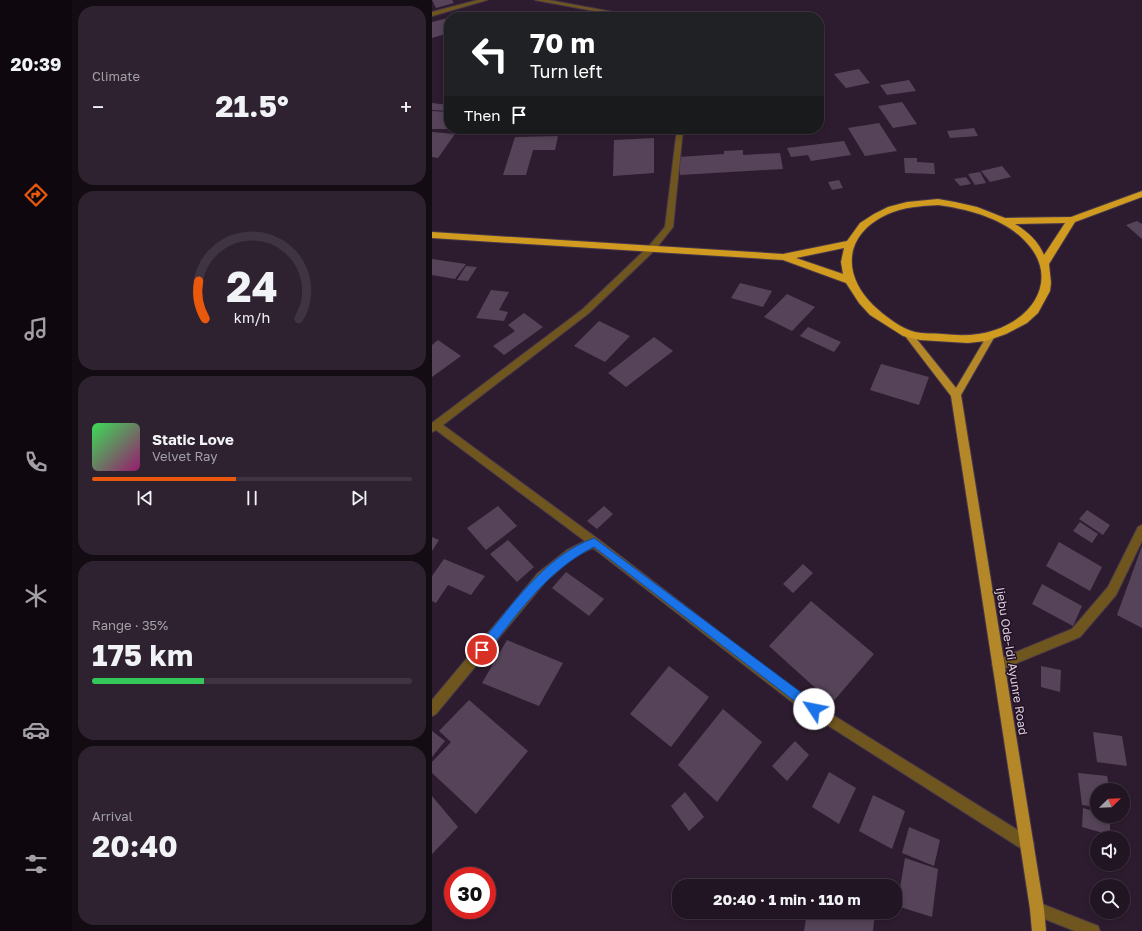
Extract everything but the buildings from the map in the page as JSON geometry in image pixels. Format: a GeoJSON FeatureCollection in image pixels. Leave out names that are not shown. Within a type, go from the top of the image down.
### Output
{"type":"FeatureCollection","features":[{"type":"Feature","properties":{"kind":"highway"},"geometry":{"type":"LineString","coordinates":[[1004,221],[1072,220],[1142,194]]}},
{"type":"Feature","properties":{"kind":"highway"},"geometry":{"type":"LineString","coordinates":[[927,203],[956,204],[972,208],[1004,221],[1029,240],[1038,251],[1044,264],[1046,289],[1034,312],[1017,325],[991,336],[952,339],[908,334],[890,324],[866,305],[856,293],[849,280],[846,268],[846,256],[849,244],[856,233],[865,224],[890,210],[905,205],[927,203]]}},
{"type":"Feature","properties":{"kind":"highway"},"geometry":{"type":"LineString","coordinates":[[1044,264],[1072,220]]}},
{"type":"Feature","properties":{"kind":"highway"},"geometry":{"type":"LineString","coordinates":[[432,235],[783,256],[849,244]]}},
{"type":"Feature","properties":{"kind":"highway"},"geometry":{"type":"LineString","coordinates":[[783,256],[849,280]]}},
{"type":"Feature","properties":{"kind":"main road"},"geometry":{"type":"LineString","coordinates":[[908,334],[956,395],[991,336]]}},
{"type":"Feature","properties":{"kind":"main road","name":"Ijebu Ode-Idi Ayunre Road"},"geometry":{"type":"LineString","coordinates":[[956,395],[1037,909],[1038,931]]}},
{"type":"Feature","properties":{"kind":"street"},"geometry":{"type":"LineString","coordinates":[[432,14],[484,0]]}},
{"type":"Feature","properties":{"kind":"street"},"geometry":{"type":"LineString","coordinates":[[538,0],[608,12]]}},
{"type":"Feature","properties":{"kind":"street"},"geometry":{"type":"LineString","coordinates":[[679,134],[669,227],[652,248],[586,312],[434,426],[594,542],[800,701],[1027,844]]}},
{"type":"Feature","properties":{"kind":"street"},"geometry":{"type":"LineString","coordinates":[[998,665],[1076,633],[1112,590],[1142,530]]}},
{"type":"Feature","properties":{"kind":"street"},"geometry":{"type":"LineString","coordinates":[[432,710],[542,577],[571,554],[594,542]]}},
{"type":"Feature","properties":{"kind":"street"},"geometry":{"type":"LineString","coordinates":[[1037,909],[1093,931]]}},
{"type":"Feature","properties":{"kind":"route"},"geometry":{"type":"LineString","coordinates":[[482,650],[542,577],[571,554],[594,542],[800,701],[814,709]]}}]}
